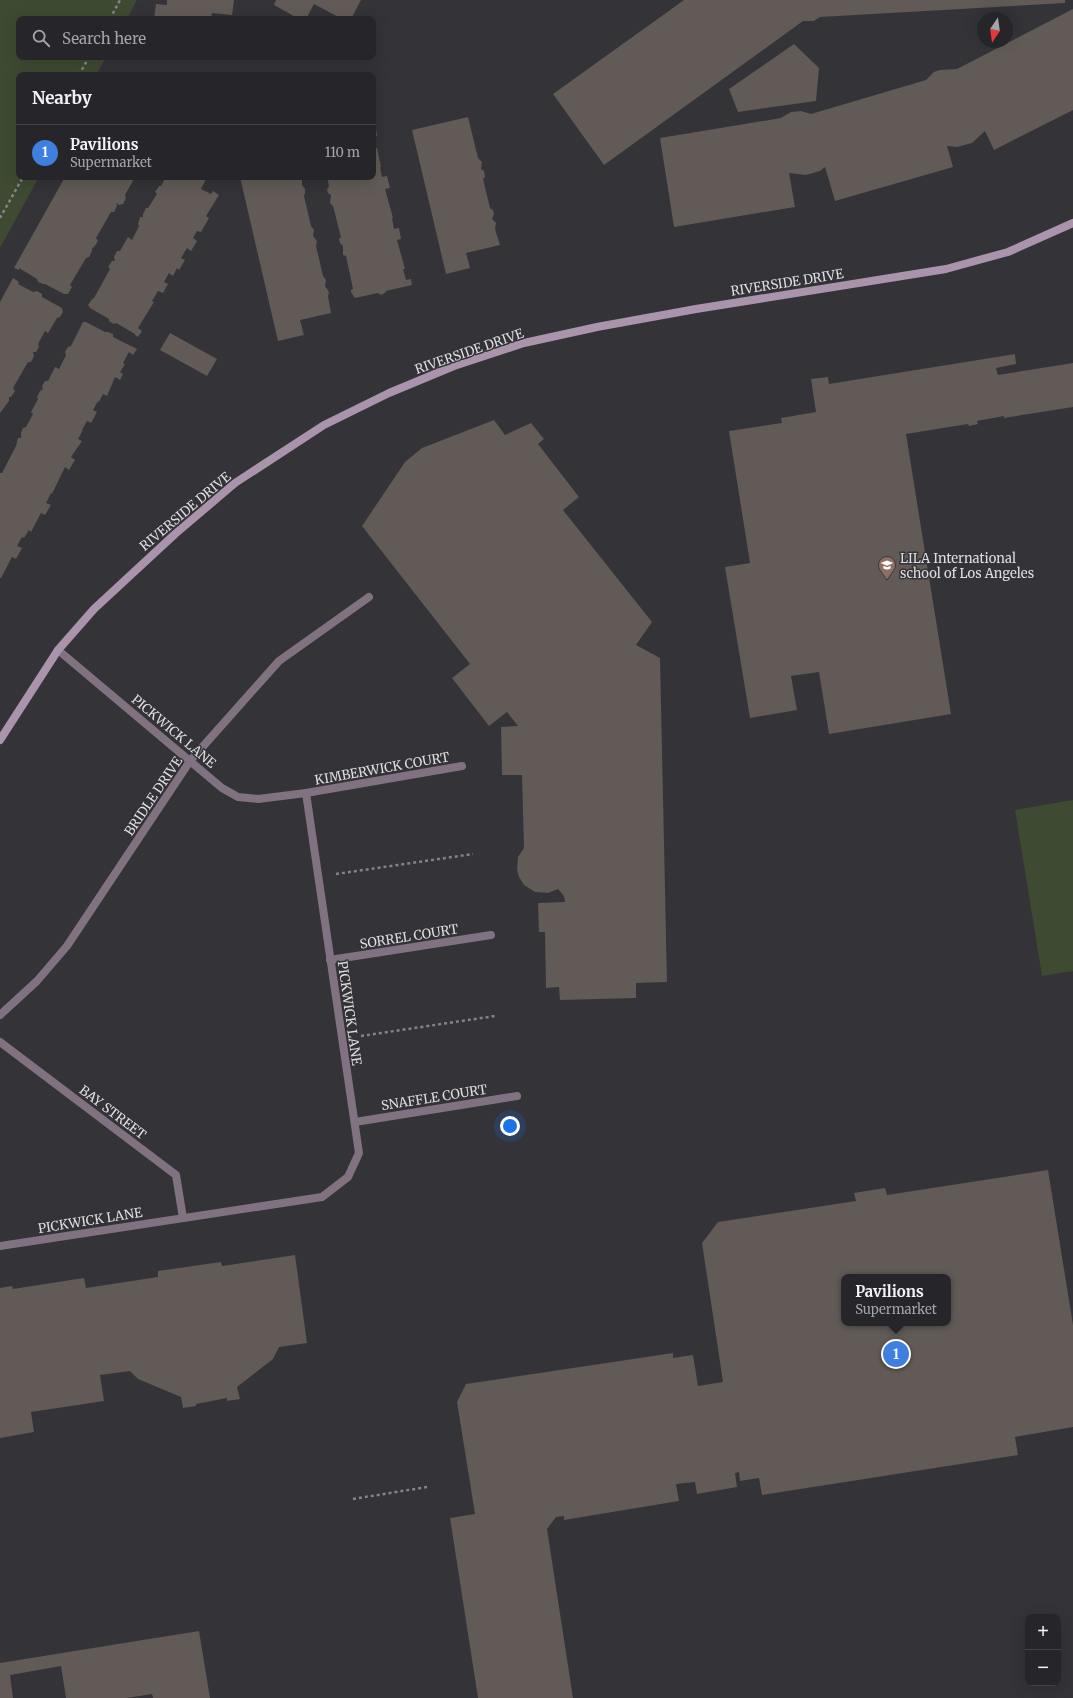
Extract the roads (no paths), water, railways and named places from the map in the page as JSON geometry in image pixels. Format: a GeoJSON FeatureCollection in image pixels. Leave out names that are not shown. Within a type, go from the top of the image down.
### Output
{"type":"FeatureCollection","features":[{"type":"Feature","properties":{"kind":"main road","name":"RIVERSIDE DRIVE"},"geometry":{"type":"LineString","coordinates":[[0,740],[58,650],[100,604],[174,534],[235,483],[324,425],[389,393],[454,366],[524,343],[688,310],[946,269],[1008,252],[1073,223]]}},
{"type":"Feature","properties":{"kind":"street","name":"BRIDLE DRIVE"},"geometry":{"type":"LineString","coordinates":[[0,1015],[37,981],[67,946],[190,761],[279,661],[369,597]]}},
{"type":"Feature","properties":{"kind":"street","name":"PICKWICK LANE"},"geometry":{"type":"LineString","coordinates":[[0,1246],[322,1197],[348,1177],[359,1153],[306,793],[258,799],[238,797],[222,788],[58,650]]}},
{"type":"Feature","properties":{"kind":"street","name":"KIMBERWICK COURT"},"geometry":{"type":"LineString","coordinates":[[306,793],[462,766]]}},
{"type":"Feature","properties":{"kind":"street","name":"SORREL COURT"},"geometry":{"type":"LineString","coordinates":[[330,960],[491,936]]}},
{"type":"Feature","properties":{"kind":"street","name":"BAY STREET"},"geometry":{"type":"LineString","coordinates":[[0,1042],[176,1175],[183,1218]]}},
{"type":"Feature","properties":{"kind":"street","name":"SNAFFLE COURT"},"geometry":{"type":"LineString","coordinates":[[355,1122],[517,1096]]}},
{"type":"Feature","properties":{"kind":"place","name":"LILA International school of Los Angeles"},"geometry":{"type":"Point","coordinates":[887,580]}},
{"type":"Feature","properties":{"kind":"place","name":"Pavilions"},"geometry":{"type":"Point","coordinates":[896,1354]}}]}
